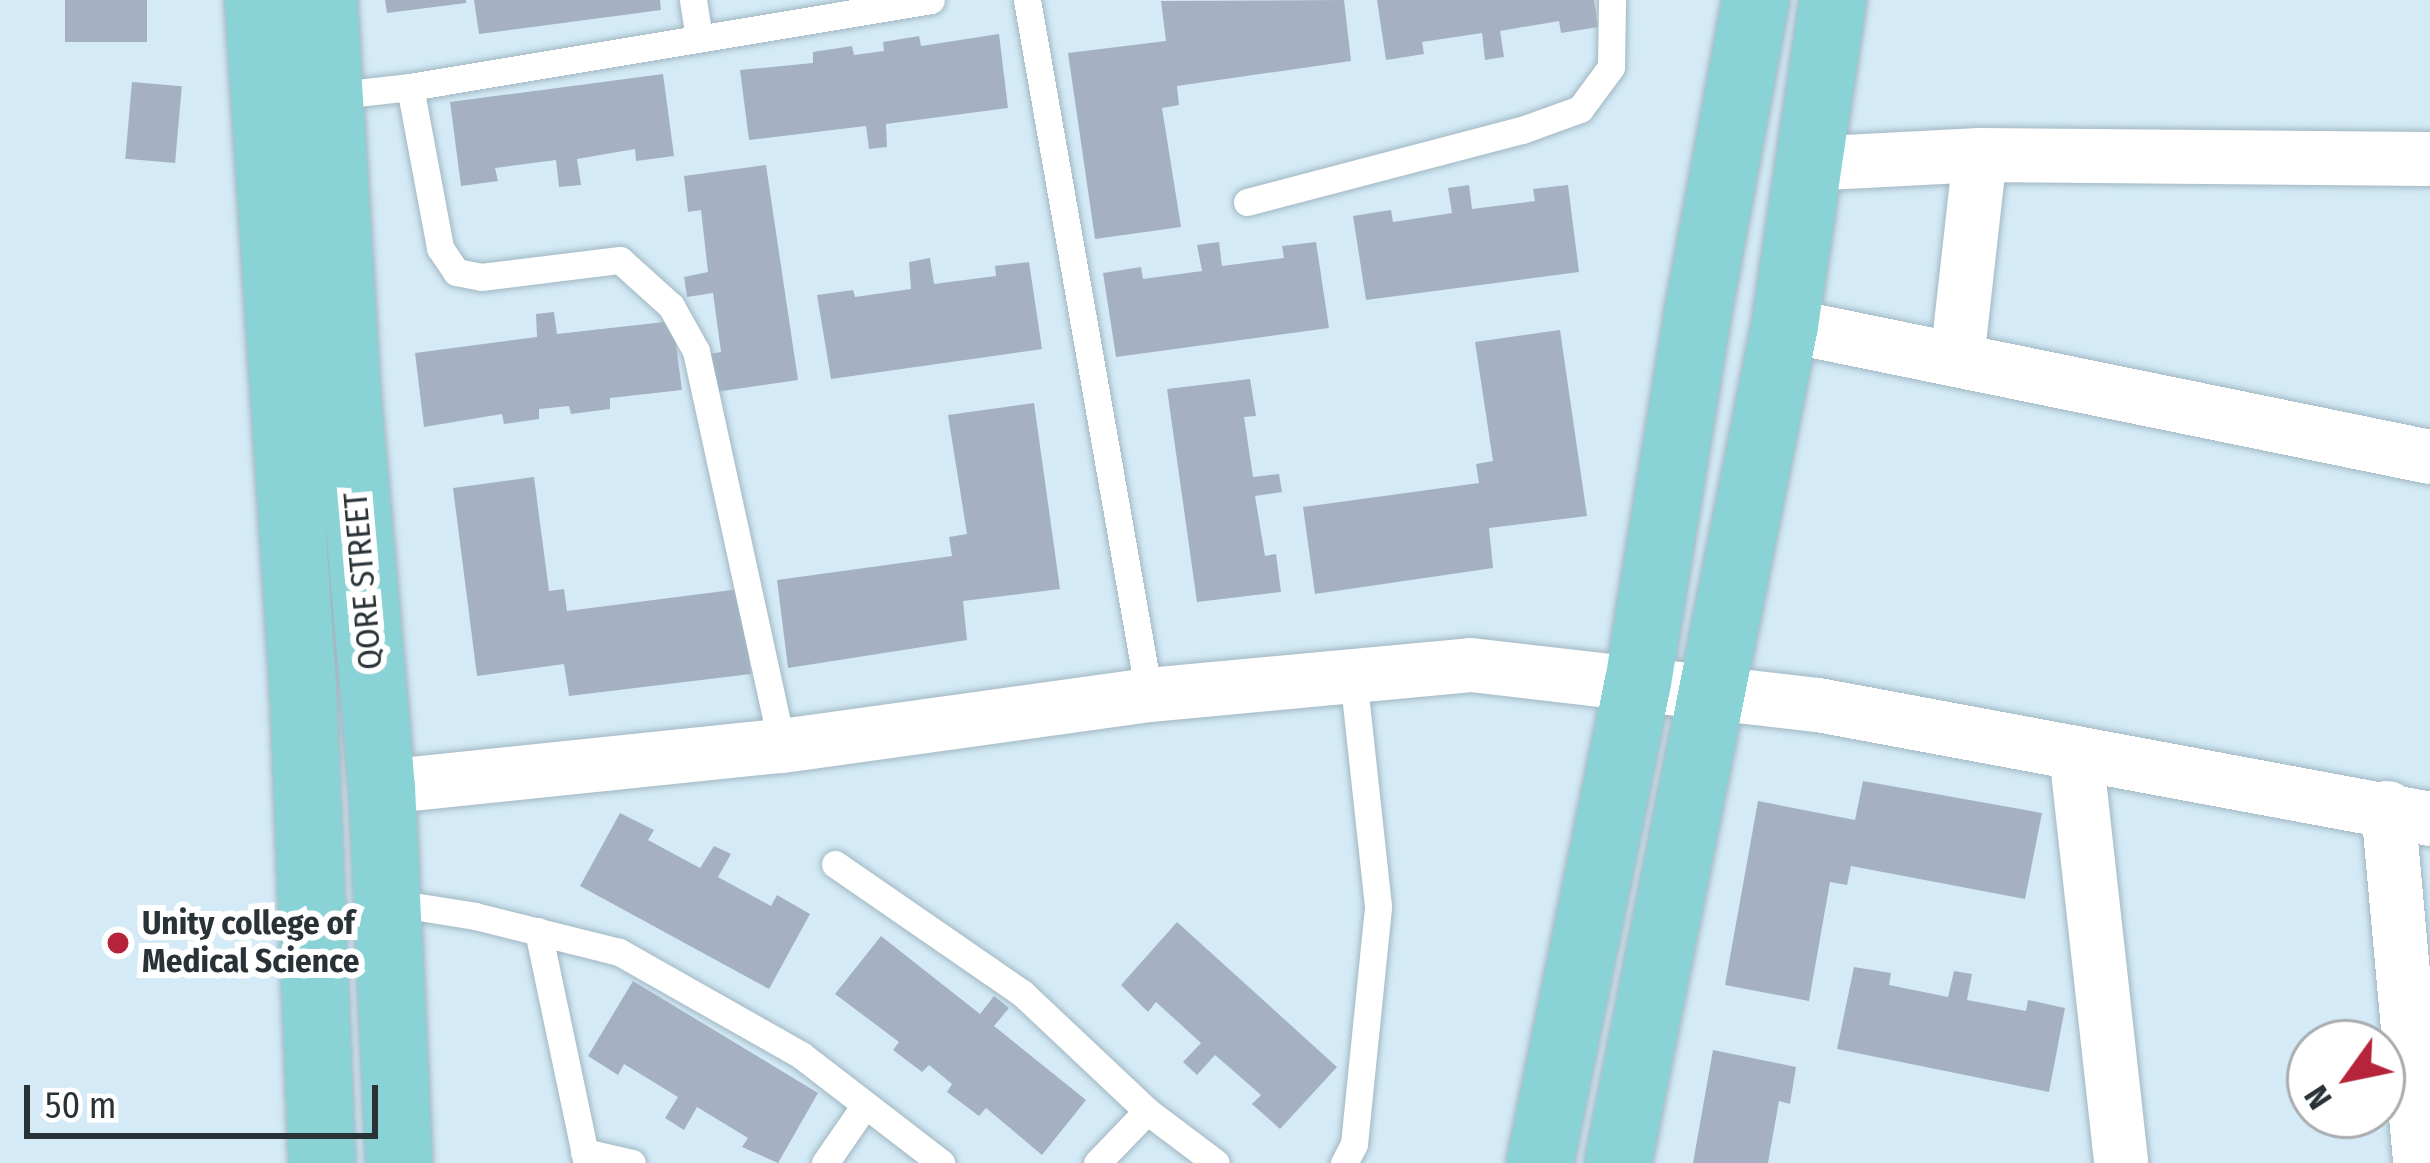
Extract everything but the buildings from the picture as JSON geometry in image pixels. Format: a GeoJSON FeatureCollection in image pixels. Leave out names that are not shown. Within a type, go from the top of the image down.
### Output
{"type":"FeatureCollection","features":[{"type":"Feature","properties":{"kind":"main road","name":"QORE STREET"},"geometry":{"type":"LineString","coordinates":[[259,0],[303,687],[322,1163]]}},
{"type":"Feature","properties":{"kind":"main road","name":"QORE STREET"},"geometry":{"type":"LineString","coordinates":[[324,0],[347,389],[382,787],[383,902],[399,1163]]}},
{"type":"Feature","properties":{"kind":"main road"},"geometry":{"type":"LineString","coordinates":[[1540,1163],[1638,683],[1698,312],[1756,0]]}},
{"type":"Feature","properties":{"kind":"main road"},"geometry":{"type":"LineString","coordinates":[[1618,1163],[1785,325],[1833,0]]}},
{"type":"Feature","properties":{"kind":"street"},"geometry":{"type":"LineString","coordinates":[[1807,164],[1980,155],[2430,159]]}},
{"type":"Feature","properties":{"kind":"street"},"geometry":{"type":"LineString","coordinates":[[1957,360],[1980,155]]}},
{"type":"Feature","properties":{"kind":"street"},"geometry":{"type":"LineString","coordinates":[[1785,325],[2430,457]]}},
{"type":"Feature","properties":{"kind":"street"},"geometry":{"type":"LineString","coordinates":[[382,787],[782,746],[1149,695],[1471,665],[1818,705],[2409,813],[2420,1163]]}},
{"type":"Feature","properties":{"kind":"street"},"geometry":{"type":"LineString","coordinates":[[2076,753],[2121,1163]]}},
{"type":"Feature","properties":{"kind":"lane"},"geometry":{"type":"LineString","coordinates":[[693,0],[699,36]]}},
{"type":"Feature","properties":{"kind":"lane"},"geometry":{"type":"LineString","coordinates":[[330,95],[410,87],[931,0]]}},
{"type":"Feature","properties":{"kind":"lane"},"geometry":{"type":"LineString","coordinates":[[1027,0],[1149,695]]}},
{"type":"Feature","properties":{"kind":"lane"},"geometry":{"type":"LineString","coordinates":[[1246,202],[1522,130],[1580,110],[1611,67],[1612,0]]}},
{"type":"Feature","properties":{"kind":"lane"},"geometry":{"type":"LineString","coordinates":[[410,87],[440,248],[456,272],[481,277],[620,260],[671,306],[696,352],[782,746]]}},
{"type":"Feature","properties":{"kind":"lane"},"geometry":{"type":"LineString","coordinates":[[1344,1163],[1354,1144],[1378,906],[1353,676]]}},
{"type":"Feature","properties":{"kind":"lane"},"geometry":{"type":"LineString","coordinates":[[835,864],[1022,993],[1147,1111],[1216,1163]]}},
{"type":"Feature","properties":{"kind":"lane"},"geometry":{"type":"LineString","coordinates":[[383,902],[538,931],[619,952],[801,1055],[941,1163]]}},
{"type":"Feature","properties":{"kind":"lane"},"geometry":{"type":"LineString","coordinates":[[538,931],[586,1157],[632,1163]]}},
{"type":"Feature","properties":{"kind":"lane"},"geometry":{"type":"LineString","coordinates":[[825,1163],[865,1105]]}},
{"type":"Feature","properties":{"kind":"lane"},"geometry":{"type":"LineString","coordinates":[[1097,1163],[1147,1111]]}},
{"type":"Feature","properties":{"kind":"place","name":"Unity college of Medical Science"},"geometry":{"type":"Point","coordinates":[118,943]}}]}
